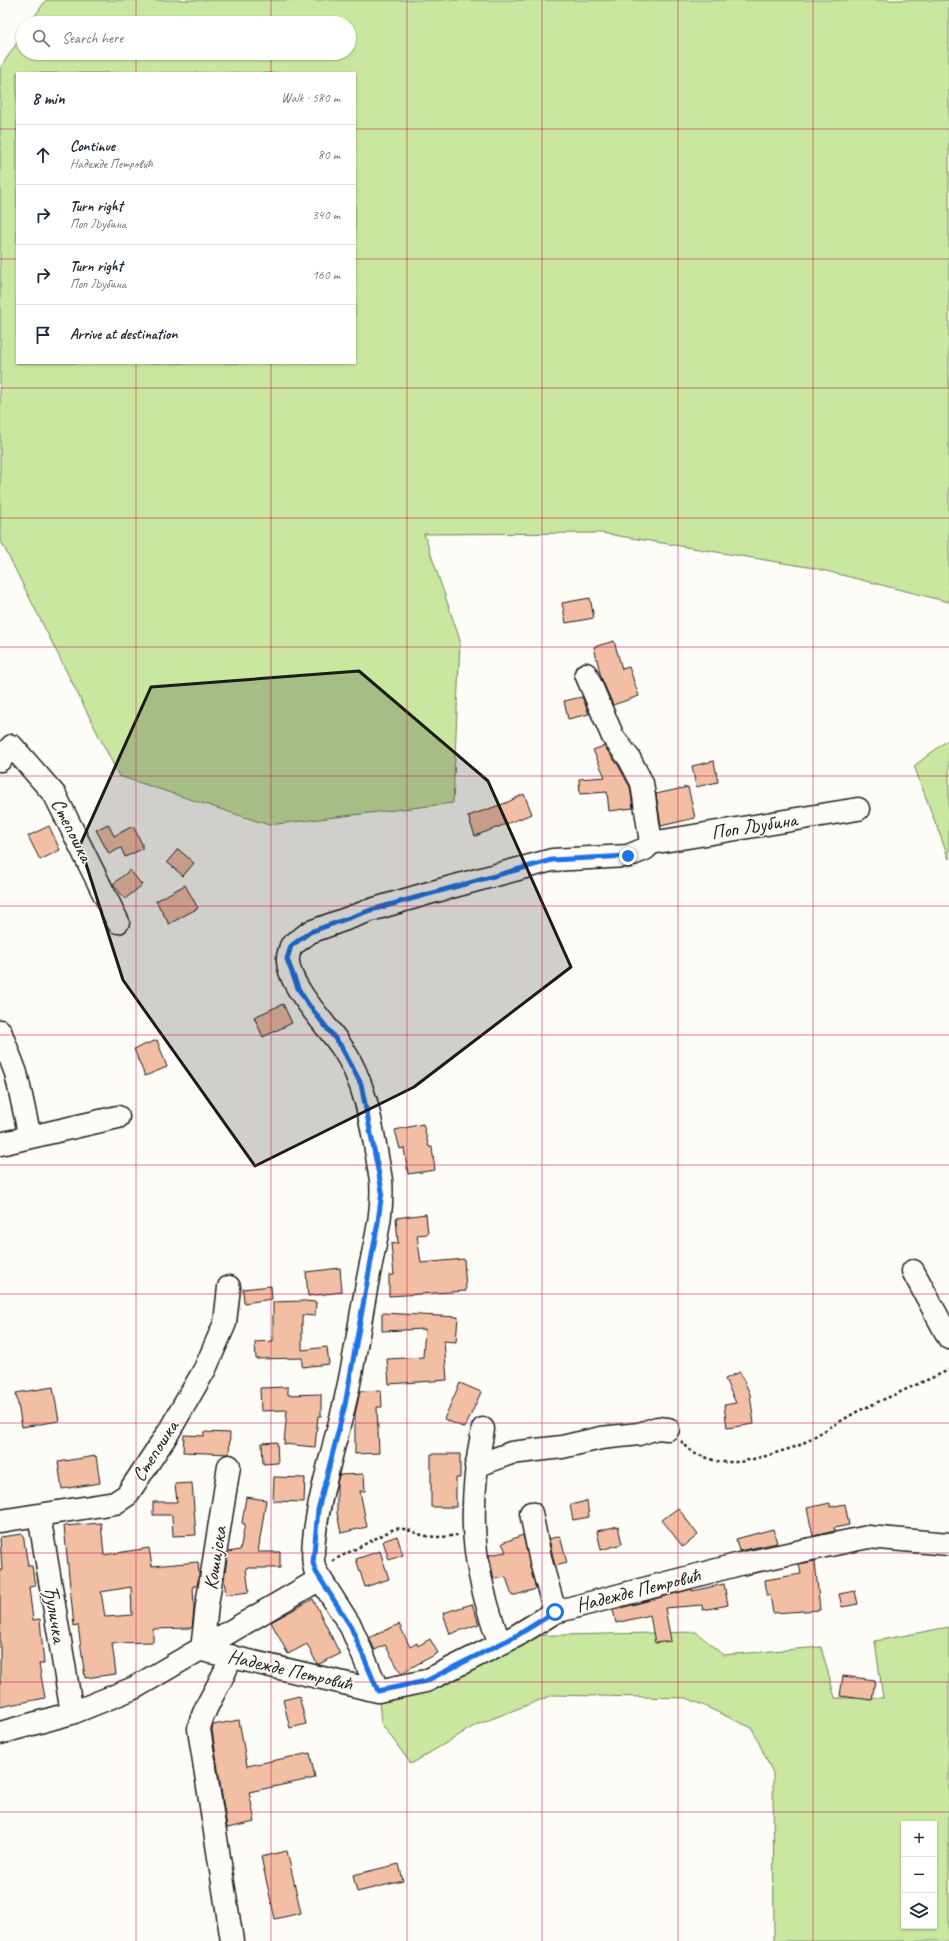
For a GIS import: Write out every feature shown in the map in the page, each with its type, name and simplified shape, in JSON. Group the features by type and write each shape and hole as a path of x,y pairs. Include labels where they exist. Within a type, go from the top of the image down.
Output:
{"street":[{"path":"586,674 613,737 629,758 642,782 650,843"},
{"name":"Степошка","path":"6,753 55,795 118,922"},
{"name":"Поп Љубина","path":"378,1691 351,1627 318,1576 313,1563 318,1510 345,1405 378,1222 382,1191 375,1146 361,1084 341,1046 308,1004 298,988 287,959 291,946 310,932 371,910 552,860 628,856 645,849 650,843 858,809"},
{"path":"0,1031 16,1073 30,1137"},
{"path":"0,1144 118,1117"},
{"path":"913,1271 949,1338"},
{"name":"Степошка","path":"1,1516 39,1515 115,1503 127,1495 168,1433 206,1368 225,1323 229,1287"},
{"path":"476,1466 511,1453 562,1447 594,1440 639,1434 657,1428 668,1429"},
{"path":"483,1429 476,1466 473,1531 479,1578 492,1623 500,1644"},
{"name":"Кошијска","path":"202,1650 207,1605 229,1466"},
{"path":"530,1513 541,1562 555,1612"},
{"name":"Ђуличка","path":"39,1515 72,1713"},
{"name":"Надежде Петровић","path":"202,1650 378,1691 426,1681 516,1636 555,1612 740,1564 868,1536 949,1544"},
{"name":"Надежде Петровић","path":"0,1733 72,1713 134,1688 202,1650 318,1576"},
{"path":"231,1656 228,1669 202,1718 199,1729 232,1941"}],"path":[{"path":"668,1429 673,1432 689,1450 698,1456 719,1462 740,1462 782,1452 798,1446 858,1411 949,1370"},
{"path":"318,1576 332,1561 394,1529 403,1528 422,1535 436,1537 450,1537 473,1531"}],"highlighted area":[{"path":"359,671 488,781 571,967 414,1087 255,1166 123,980 80,845 151,687"}],"green space":[{"path":"46,0 949,0 949,602 814,568 601,533 424,534 460,640 453,803 269,825 119,776 0,539 0,68 16,44 16,60 356,60 356,16 35,16"},
{"path":"949,739 949,859 914,766"},
{"path":"949,1627 949,1941 774,1941 773,1773 752,1728 687,1698 553,1695 476,1725 411,1764 381,1723 378,1691 516,1636 696,1632 723,1655 821,1647 835,1698 883,1698 875,1641"}],"building":[{"path":"590,598 594,618 566,623 562,603"},
{"path":"614,641 622,669 629,667 639,696 613,705 601,677 594,647"},
{"path":"582,697 589,714 568,719 564,701"},
{"path":"604,746 618,765 630,787 633,808 609,811 607,792 580,794 579,779 605,777 593,750"},
{"path":"714,761 718,782 696,787 692,766"},
{"path":"688,787 695,818 661,826 656,794"},
{"path":"524,794 532,814 475,836 468,816 506,803"},
{"path":"108,824 114,836 133,826 142,844 142,849 125,857 121,848 109,854 96,830"},
{"path":"49,826 60,850 40,860 28,836"},
{"path":"178,849 194,863 183,876 167,862"},
{"path":"130,870 142,885 125,899 113,884"},
{"path":"185,885 198,908 169,924 156,901"},
{"path":"283,1004 292,1023 263,1037 254,1017"},
{"path":"157,1040 167,1067 145,1076 134,1049"},
{"path":"423,1124 429,1147 432,1147 435,1170 408,1174 404,1148 400,1149 395,1130"},
{"path":"426,1214 428,1234 417,1235 421,1263 464,1259 466,1291 389,1296 389,1275 394,1275 391,1244 398,1243 396,1218"},
{"path":"340,1268 342,1292 308,1296 306,1272"},
{"path":"271,1286 272,1299 244,1303 243,1289"},
{"path":"273,1302 316,1302 315,1316 302,1315 302,1350 327,1347 329,1364 302,1367 302,1358 256,1359 255,1342 273,1341"},
{"path":"382,1313 458,1317 456,1342 444,1341 447,1380 389,1384 387,1359 423,1357 425,1329 382,1331"},
{"path":"740,1372 750,1394 754,1424 727,1428 724,1405 736,1403 725,1379"},
{"path":"460,1383 481,1392 465,1428 444,1419"},
{"path":"53,1387 59,1421 22,1427 16,1393"},
{"path":"288,1387 288,1395 321,1394 321,1416 318,1416 315,1447 284,1444 287,1410 261,1411 260,1388"},
{"path":"381,1390 382,1407 377,1407 379,1453 355,1454 355,1414 360,1391"},
{"path":"204,1432 230,1433 229,1454 183,1452 184,1435 204,1436"},
{"path":"277,1442 278,1463 263,1464 262,1443"},
{"path":"431,1454 460,1454 460,1478 456,1478 456,1507 431,1507"},
{"path":"96,1456 100,1483 62,1489 58,1462"},
{"path":"364,1474 365,1491 360,1491 367,1527 341,1533 337,1513 337,1484 339,1475"},
{"path":"274,1477 305,1478 304,1502 273,1501"},
{"path":"192,1483 196,1535 173,1536 172,1515 153,1515 153,1502 177,1502 175,1484"},
{"path":"246,1497 266,1500 258,1552 280,1552 280,1568 246,1568 249,1592 226,1595 224,1580 228,1552 240,1550 245,1524 242,1523"},
{"path":"587,1501 589,1517 573,1520 570,1505"},
{"path":"830,1503 830,1507 845,1504 849,1525 834,1528 835,1531 813,1536 807,1508"},
{"path":"678,1508 698,1535 683,1547 662,1520"},
{"path":"101,1523 104,1555 149,1548 152,1566 198,1562 199,1575 197,1586 193,1586 194,1609 192,1628 153,1629 153,1642 112,1643 116,1674 85,1678 78,1625 74,1626 64,1526","holes":["131,1587 132,1615 105,1617 101,1592"]},
{"path":"618,1526 622,1544 601,1550 597,1531"},
{"path":"773,1529 777,1543 739,1551 736,1539"},
{"path":"23,1534 28,1566 32,1566 35,1586 29,1587 33,1620 40,1619 44,1664 39,1664 45,1698 0,1707 0,1570 2,1570 0,1537"},
{"path":"523,1535 536,1589 512,1596 506,1577 494,1579 489,1555 506,1552 502,1543"},
{"path":"397,1536 403,1555 389,1560 383,1541"},
{"path":"560,1536 567,1563 555,1566 549,1539"},
{"path":"380,1551 389,1579 365,1587 356,1559"},
{"path":"815,1561 820,1610 773,1613 770,1595 767,1595 765,1580 801,1574 799,1564"},
{"path":"724,1584 728,1605 703,1610 702,1605 665,1608 671,1641 655,1643 650,1615 616,1623 613,1610 692,1589 692,1591"},
{"path":"855,1591 858,1604 842,1607 839,1594"},
{"path":"313,1599 340,1654 319,1664 317,1664 307,1644 288,1654 271,1622"},
{"path":"472,1604 479,1624 450,1634 443,1613"},
{"path":"399,1624 410,1647 417,1643 418,1646 430,1639 438,1653 401,1673 385,1645 375,1650 369,1638"},
{"path":"843,1676 875,1680 872,1700 840,1696"},
{"path":"299,1696 306,1724 290,1728 283,1700"},
{"path":"239,1720 247,1766 310,1753 315,1778 249,1792 255,1822 227,1828 212,1730 213,1725"},
{"path":"287,1851 301,1913 275,1919 261,1857"},
{"path":"399,1864 403,1881 357,1892 353,1875"}],"route":[{"path":"555,1612 516,1636 426,1681 378,1691 351,1627 314,1568 313,1555 318,1510 345,1405 381,1205 382,1191 375,1146 361,1084 354,1067 341,1046 308,1004 298,988 287,959 291,946 310,932 371,910 552,860 628,856"}]}
